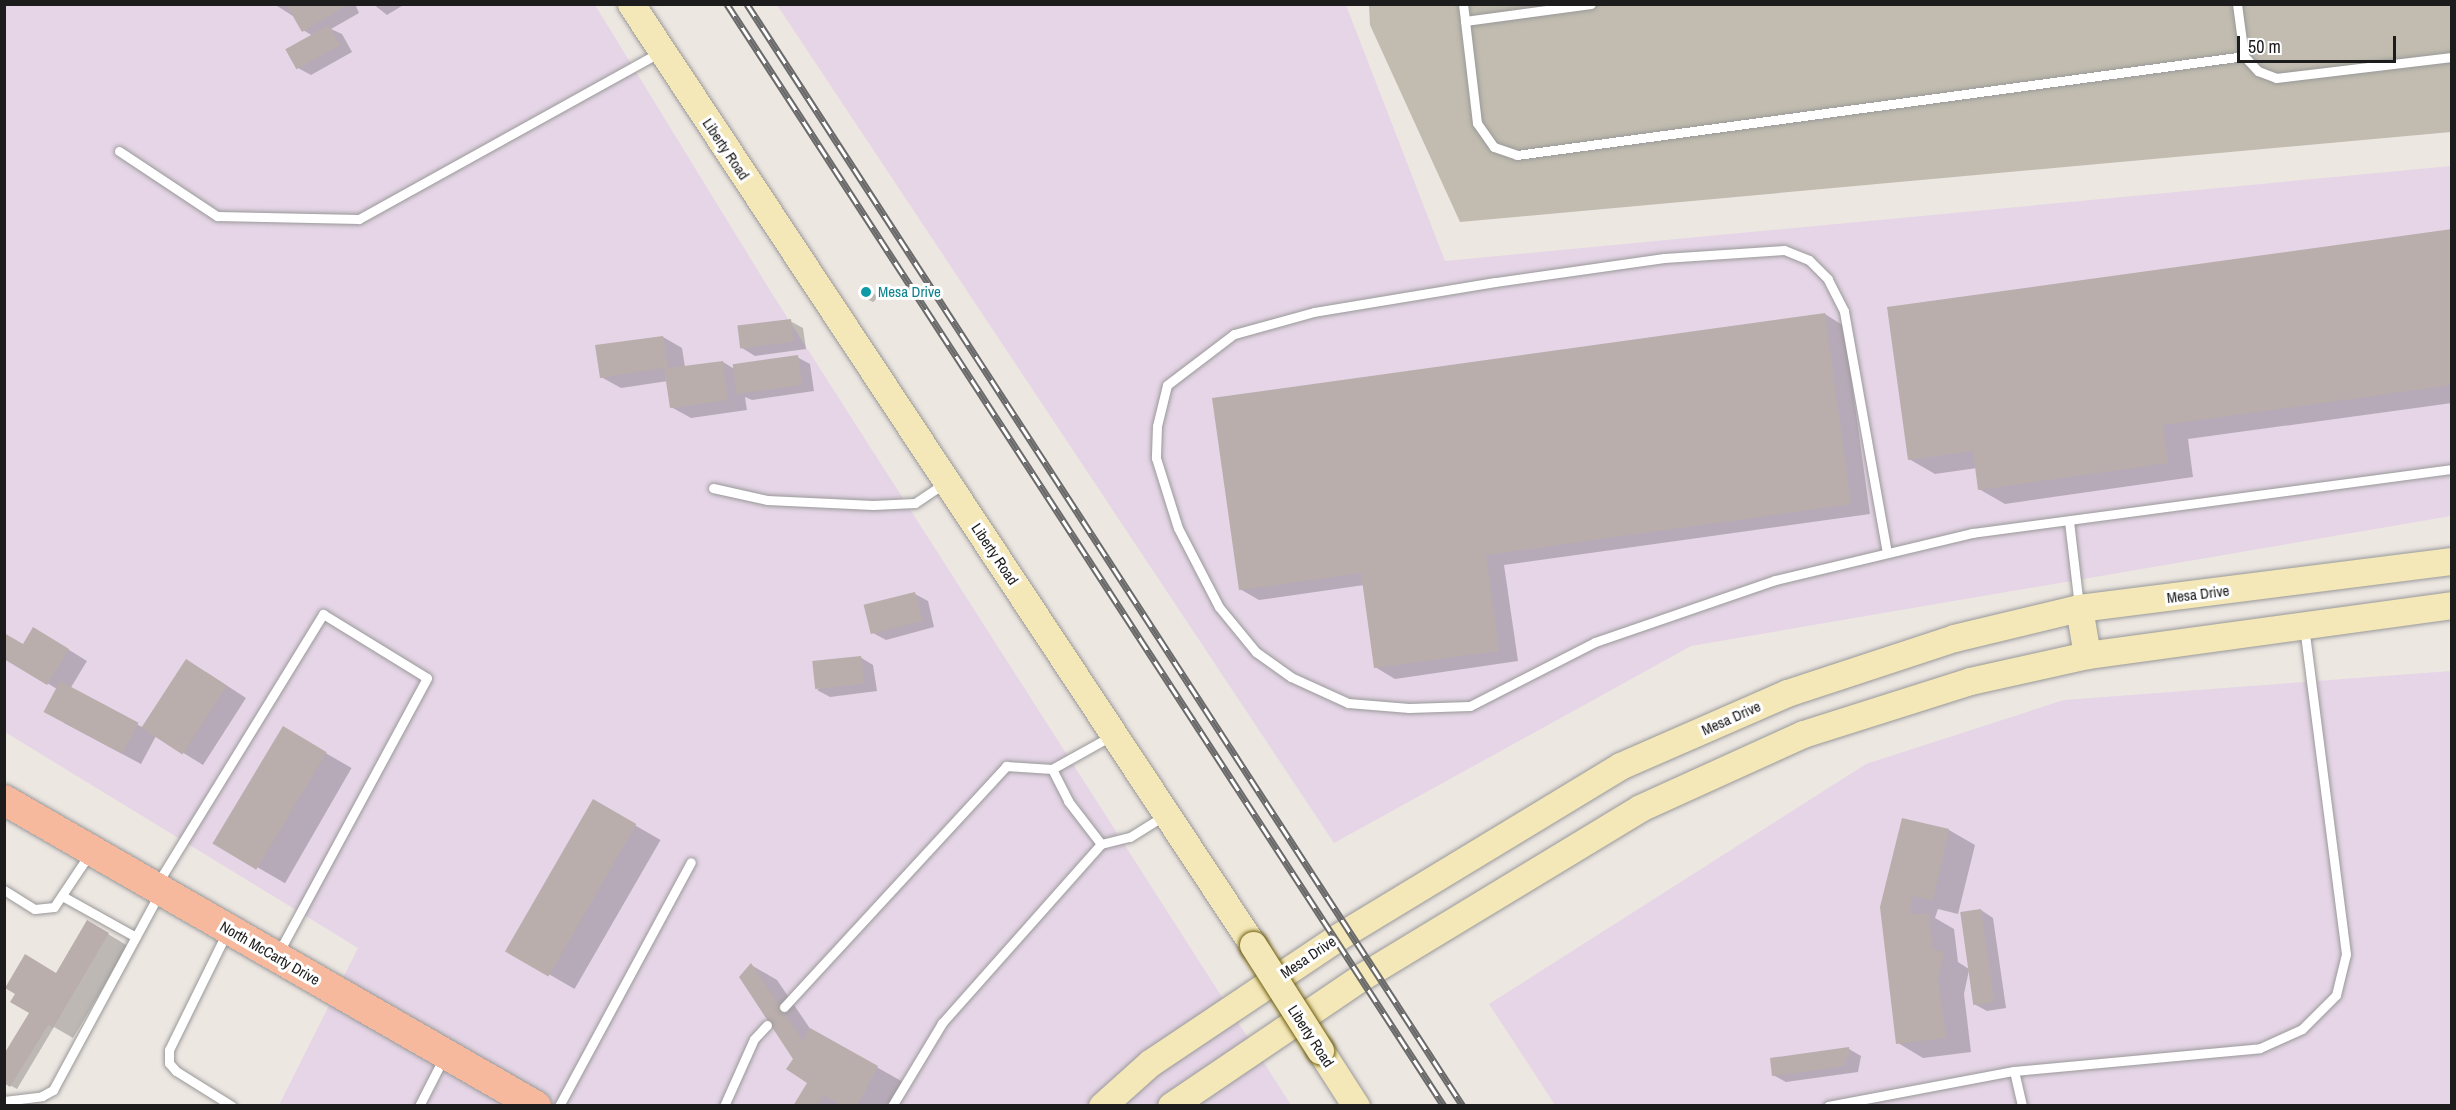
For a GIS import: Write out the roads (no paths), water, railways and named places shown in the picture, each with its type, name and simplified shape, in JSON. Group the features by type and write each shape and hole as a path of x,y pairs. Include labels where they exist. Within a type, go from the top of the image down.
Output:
{"main road":[{"name":"Liberty Road","path":"631,4 1253,945 1356,1106"},
{"name":"Mesa Drive","path":"1102,1106 1149,1063 1341,935 1620,766 1787,693 1954,638 2079,608 2296,583 2451,561"},
{"path":"2296,583 2304,624"},
{"path":"1171,1106 1363,976 1640,808 1803,734 1970,681 2087,655 2451,605"},
{"path":"2079,608 2087,655"},
{"name":"North McCarty Drive","path":"4,800 536,1106"}],"lane":[{"path":"1463,4 1477,123 1494,147 1517,155 2244,56"},
{"path":"1465,21 1591,4"},
{"path":"2237,4 2244,56 2258,71 2276,78 2451,57"},
{"path":"119,151 217,216 359,219 661,52"},
{"path":"1887,553 1844,311 1822,273 1809,260 1784,249 1664,258 1495,282 1314,312 1234,334 1167,385 1157,426 1156,458 1178,528 1219,607 1256,652 1291,677 1348,703 1409,708 1470,706 1595,642 1775,580 1972,533 2451,469"},
{"path":"713,488 767,500 873,506 915,503 947,482"},
{"path":"2069,521 2079,608"},
{"path":"4,1101 42,1096 53,1090 136,937 158,888 323,614 427,678 277,957"},
{"path":"1828,1106 2014,1071 2260,1048 2302,1029 2336,995 2346,954 2304,624"},
{"path":"784,1007 1006,766 1052,769 1114,734"},
{"path":"1052,769 1068,801 1101,844"},
{"path":"892,1106 942,1023 1101,844 1130,837 1166,814"},
{"path":"4,890 35,909 54,907 64,897 92,850"},
{"path":"559,1106 692,862"},
{"path":"64,897 136,937"},
{"path":"229,929 169,1050 170,1063 176,1071 232,1106"},
{"path":"724,1106 754,1039 767,1025"},
{"path":"419,1106 446,1054"},
{"path":"2014,1071 2022,1106"}],"railway":[{"path":"727,4 1444,1106"},
{"path":"747,4 1463,1106"}],"place":[{"name":"Mesa Drive","path":"866,292"}]}
